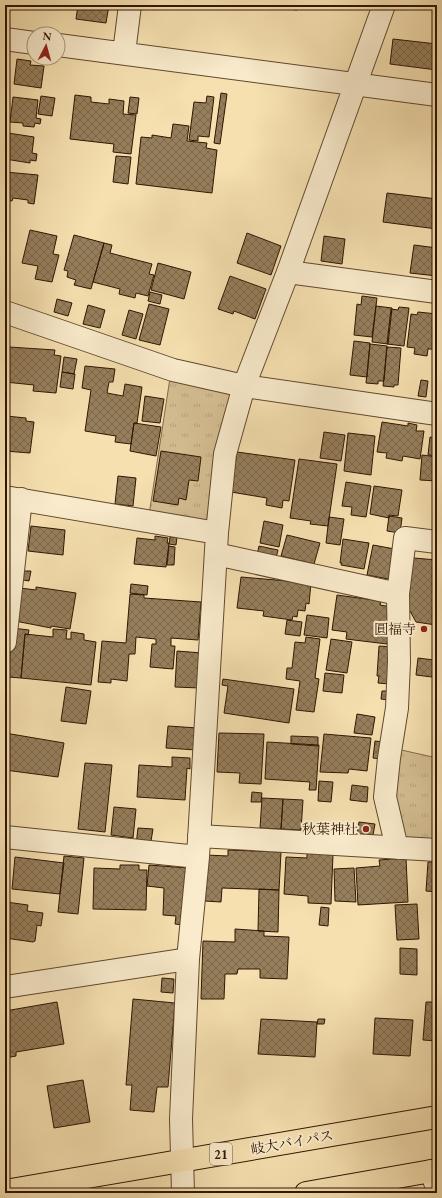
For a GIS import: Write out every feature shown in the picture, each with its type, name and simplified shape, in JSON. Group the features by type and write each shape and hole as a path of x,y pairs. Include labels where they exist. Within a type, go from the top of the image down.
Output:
{"highway":[{"name":"岐大バイパス","path":"5,1191 437,1117"},
{"path":"306,1193 435,1176"}],"street":[{"path":"124,54 130,5"},
{"path":"183,1193 181,1119 188,959 198,846 217,543 225,454 244,386 288,272 384,5"},
{"path":"5,39 26,41"},
{"path":"66,47 437,95"},
{"path":"288,272 437,292"},
{"path":"5,312 174,370 244,386 437,414"},
{"path":"5,642 13,498 217,543 398,594"},
{"path":"398,848 385,797 389,758 397,708 399,662 398,594 405,538 437,542"},
{"path":"5,837 198,846 398,848 437,850"},
{"path":"5,987 188,959"}],"green space":[{"path":"170,378 236,392 214,460 207,523 149,515"},
{"path":"397,749 437,758 437,845 402,843 392,797"}],"building":[{"path":"78,5 109,5 106,23 76,19"},
{"path":"272,5 297,5 297,10 272,7"},
{"path":"393,39 437,44 437,70 390,64"},
{"path":"17,59 26,60 26,66 44,66 41,88 14,84"},
{"path":"5,70 9,70 5,103"},
{"path":"221,93 227,94 220,144 214,143"},
{"path":"75,95 91,97 91,102 109,104 109,99 124,101 123,114 136,115 131,154 113,152 114,144 70,139"},
{"path":"41,96 55,98 52,116 38,114"},
{"path":"207,96 214,97 209,137 198,136 198,141 189,140 194,102 206,103"},
{"path":"13,97 38,100 36,118 41,119 40,124 35,123 34,127 23,126 23,123 10,122"},
{"path":"130,97 139,98 137,114 128,113"},
{"path":"173,124 189,126 187,141 207,143 206,148 217,150 212,193 136,184 141,137 152,138 152,135 171,138"},
{"path":"8,133 34,137 32,153 37,154 36,161 30,160 30,163 5,159"},
{"path":"116,156 131,157 128,184 113,182"},
{"path":"5,172 38,175 34,204 28,203 28,200 13,198 12,201 5,200"},
{"path":"387,193 437,199 437,229 383,222"},
{"path":"30,230 57,236 53,254 59,255 52,282 35,279 38,266 22,263"},
{"path":"247,233 281,246 271,275 237,263"},
{"path":"74,235 104,243 91,289 74,285 76,280 67,277 68,271 64,270"},
{"path":"324,236 345,239 342,264 321,261"},
{"path":"104,243 112,245 110,253 152,264 149,274 154,275 148,296 136,293 135,298 119,294 120,289 93,282"},
{"path":"414,245 437,248 437,276 410,273"},
{"path":"158,263 191,272 184,299 151,290"},
{"path":"230,276 266,289 255,319 234,311 233,314 218,309"},
{"path":"150,292 162,295 160,304 148,301"},
{"path":"362,296 377,298 372,337 354,335 357,304 361,305"},
{"path":"57,299 72,303 68,316 54,312"},
{"path":"149,304 169,309 160,345 139,340"},
{"path":"88,305 105,310 100,328 83,324"},
{"path":"376,306 392,308 388,344 372,342"},
{"path":"399,307 409,308 404,346 387,344 391,309 398,310"},
{"path":"129,310 143,314 136,339 122,335"},
{"path":"418,312 437,314 433,349 428,349 427,356 414,354 415,348 407,347 411,314 417,315"},
{"path":"354,341 370,343 367,377 350,375"},
{"path":"370,344 387,346 384,381 378,381 378,384 366,383"},
{"path":"9,347 55,350 54,355 61,356 56,393 33,391 34,385 5,382"},
{"path":"387,347 401,348 398,385 394,385 394,387 383,386"},
{"path":"64,357 77,359 74,374 62,372"},
{"path":"85,366 115,369 113,382 109,382 107,393 123,396 125,384 142,387 137,423 134,423 131,444 115,442 116,436 85,431 91,390 82,388"},
{"path":"62,372 75,374 73,389 60,387"},
{"path":"421,380 428,381 426,397 418,396"},
{"path":"145,396 164,399 160,423 142,421"},
{"path":"6,416 26,418 26,421 34,422 30,453 5,451"},
{"path":"382,422 408,426 408,423 417,425 416,431 424,431 420,459 403,456 402,461 386,458 387,453 377,452"},
{"path":"134,423 161,427 156,456 130,451"},
{"path":"324,432 345,435 341,461 320,458"},
{"path":"348,433 375,436 371,475 344,471"},
{"path":"430,437 437,438 437,456 428,455"},
{"path":"161,451 201,457 198,481 189,480 186,500 179,498 178,505 153,501"},
{"path":"237,452 295,460 289,501 283,500 282,508 266,505 267,498 231,492"},
{"path":"422,455 437,457 437,481 420,480"},
{"path":"299,459 337,464 328,526 310,524 311,521 290,518"},
{"path":"118,476 136,478 133,506 115,504"},
{"path":"346,482 371,486 366,517 351,515 352,507 342,506"},
{"path":"374,486 402,490 398,516 389,515 389,518 370,514"},
{"path":"389,516 402,518 400,533 387,531"},
{"path":"329,517 344,519 340,545 326,543"},
{"path":"264,521 283,525 279,547 260,543"},
{"path":"31,526 65,530 63,555 28,551"},
{"path":"287,535 320,543 314,564 281,556"},
{"path":"155,536 168,538 167,543 169,543 166,567 134,564 137,538 155,540"},
{"path":"170,537 177,537 176,545 169,544"},
{"path":"343,539 369,543 364,569 341,565"},
{"path":"373,545 400,550 394,580 367,575"},
{"path":"169,546 175,547 174,565 167,565"},
{"path":"259,546 278,550 276,558 257,555"},
{"path":"414,558 437,560 436,625 416,622 410,611 402,611 405,561"},
{"path":"24,571 31,571 29,581 23,580"},
{"path":"241,577 311,583 309,604 306,603 305,611 298,610 297,617 293,616 292,620 263,616 264,611 237,608"},
{"path":"131,584 148,586 147,595 130,593"},
{"path":"36,587 76,593 70,629 51,626 51,628 15,621 20,588 36,590"},
{"path":"130,594 144,595 144,598 201,602 198,640 171,638 171,646 175,646 173,669 150,667 152,644 156,644 156,639 136,637 135,654 129,654 127,681 111,679 111,683 98,682 102,641 126,643"},
{"path":"337,595 381,601 380,605 392,607 387,644 346,639 347,632 332,630"},
{"path":"307,615 329,618 327,638 304,635"},
{"path":"287,620 302,622 300,636 285,634"},
{"path":"12,628 29,630 28,635 25,634 21,678 8,677"},
{"path":"53,629 67,630 66,639 71,639 71,632 84,634 84,640 96,642 91,685 21,678 25,634 53,637"},
{"path":"306,637 320,639 315,678 319,679 314,712 296,710 300,681 286,679 287,668 292,668 295,642 305,643"},
{"path":"331,639 352,642 347,673 326,670"},
{"path":"379,646 394,647 390,684 378,683"},
{"path":"177,651 202,653 200,688 175,687"},
{"path":"418,658 434,660 432,677 416,675"},
{"path":"325,673 344,675 342,693 323,691"},
{"path":"223,679 294,689 289,723 224,713 228,686 222,685"},
{"path":"66,687 91,691 86,724 61,721"},
{"path":"382,691 389,691 389,700 381,699"},
{"path":"357,714 375,717 372,735 354,733"},
{"path":"168,726 198,728 197,750 166,748"},
{"path":"5,733 64,743 58,777 5,770"},
{"path":"219,733 264,734 261,784 239,783 240,773 217,772"},
{"path":"324,734 371,738 367,771 349,769 348,773 320,772"},
{"path":"291,736 318,737 318,746 291,744"},
{"path":"375,741 383,742 381,759 373,758"},
{"path":"267,742 319,745 316,790 309,790 310,782 265,779"},
{"path":"172,757 190,758 190,769 187,768 185,800 137,797 139,765 172,767"},
{"path":"85,763 112,765 105,832 78,829"},
{"path":"319,781 333,782 331,802 318,801"},
{"path":"352,785 368,787 367,802 350,800"},
{"path":"252,792 262,793 261,802 251,802"},
{"path":"262,798 283,799 281,829 260,828"},
{"path":"283,799 303,800 301,830 281,829"},
{"path":"114,807 136,809 133,838 111,835"},
{"name":"秋葉神社","path":"359,822 375,824 373,835 357,834"},
{"path":"138,828 153,829 150,847 136,845"},
{"path":"228,850 281,852 279,890 222,888 221,902 205,901 206,855 228,856"},
{"path":"307,853 333,854 331,904 308,903 308,896 284,894 286,857 307,858"},
{"path":"64,856 84,858 78,914 58,912"},
{"path":"15,857 64,863 60,894 12,889"},
{"path":"406,858 408,902 358,905 356,868 380,866 379,860"},
{"path":"428,862 437,862 437,892 426,891"},
{"path":"120,865 139,865 139,870 147,870 146,910 93,909 94,868 120,869"},
{"path":"149,865 188,868 184,925 175,924 176,916 163,915 164,888 147,886"},
{"path":"354,868 356,902 335,901 334,869"},
{"path":"259,889 279,890 278,932 258,931"},
{"path":"6,902 28,905 27,911 43,913 41,926 37,925 35,941 5,938"},
{"path":"417,904 419,939 397,940 395,905"},
{"path":"321,907 329,908 328,926 319,925"},
{"path":"235,929 264,931 264,936 289,937 287,979 260,978 260,969 238,969 237,974 225,974 224,999 201,999 203,941 235,942"},
{"path":"400,948 417,949 417,975 400,974"},
{"path":"436,951 437,979 433,979"},
{"path":"162,978 174,979 173,993 161,992"},
{"path":"133,999 175,1003 168,1087 157,1087 154,1112 130,1110 132,1085 126,1085"},
{"path":"57,1002 64,1044 16,1052 16,1056 5,1058 5,1011"},
{"path":"426,1002 437,1002 437,1041 423,1040"},
{"path":"375,1018 413,1020 410,1056 373,1054"},
{"path":"261,1019 317,1022 315,1057 258,1054"},
{"path":"318,1019 325,1019 324,1024 317,1024"},
{"path":"83,1080 90,1122 54,1128 47,1086"}],"place":[{"name":"圓福寺","path":"424,629"},
{"name":"秋葉神社","path":"366,829"}]}
